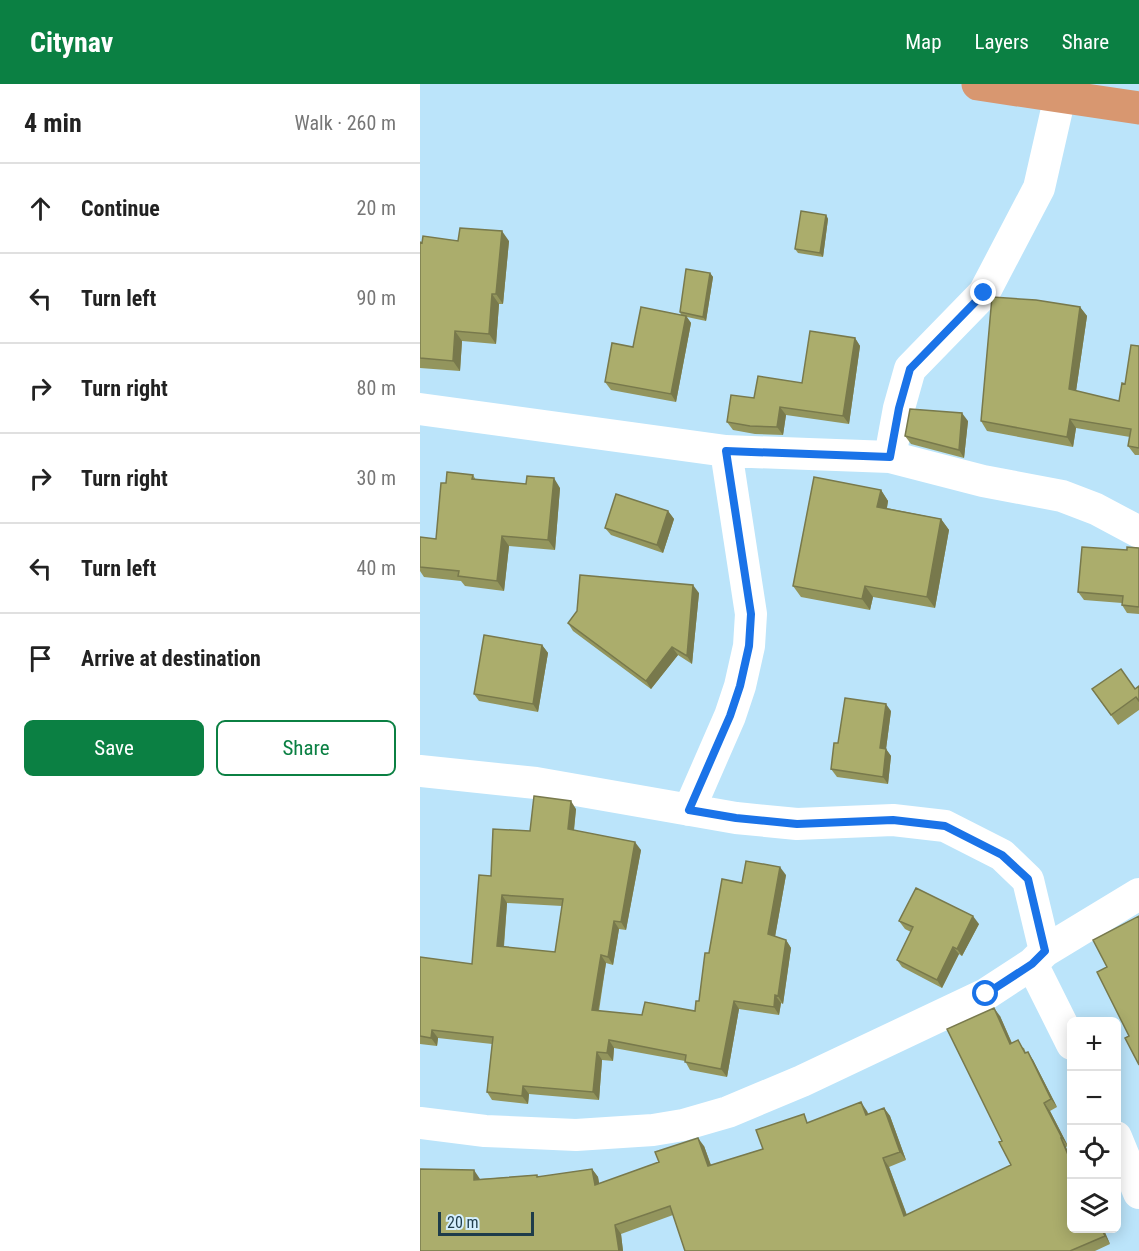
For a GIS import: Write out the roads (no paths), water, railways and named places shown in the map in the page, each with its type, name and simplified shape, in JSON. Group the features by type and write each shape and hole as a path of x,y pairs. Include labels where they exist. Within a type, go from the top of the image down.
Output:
{"highway":[{"path":"978,84 1139,108"}],"street":[{"path":"890,457 899,408 910,369 984,293 1039,188 1060,96"},
{"path":"420,409 726,451 890,457 982,481 1062,496 1139,532"},
{"path":"689,810 730,716 749,646 751,614 726,451"},
{"path":"420,771 536,783 736,818 797,824 893,820 945,826 1002,855 1028,879 1038,957 1067,1033"},
{"path":"420,1123 485,1131 576,1134 652,1130 683,1125 728,1112 802,1081 986,994 1038,957 1139,894"},
{"path":"1121,1149 1139,1193"}]}
